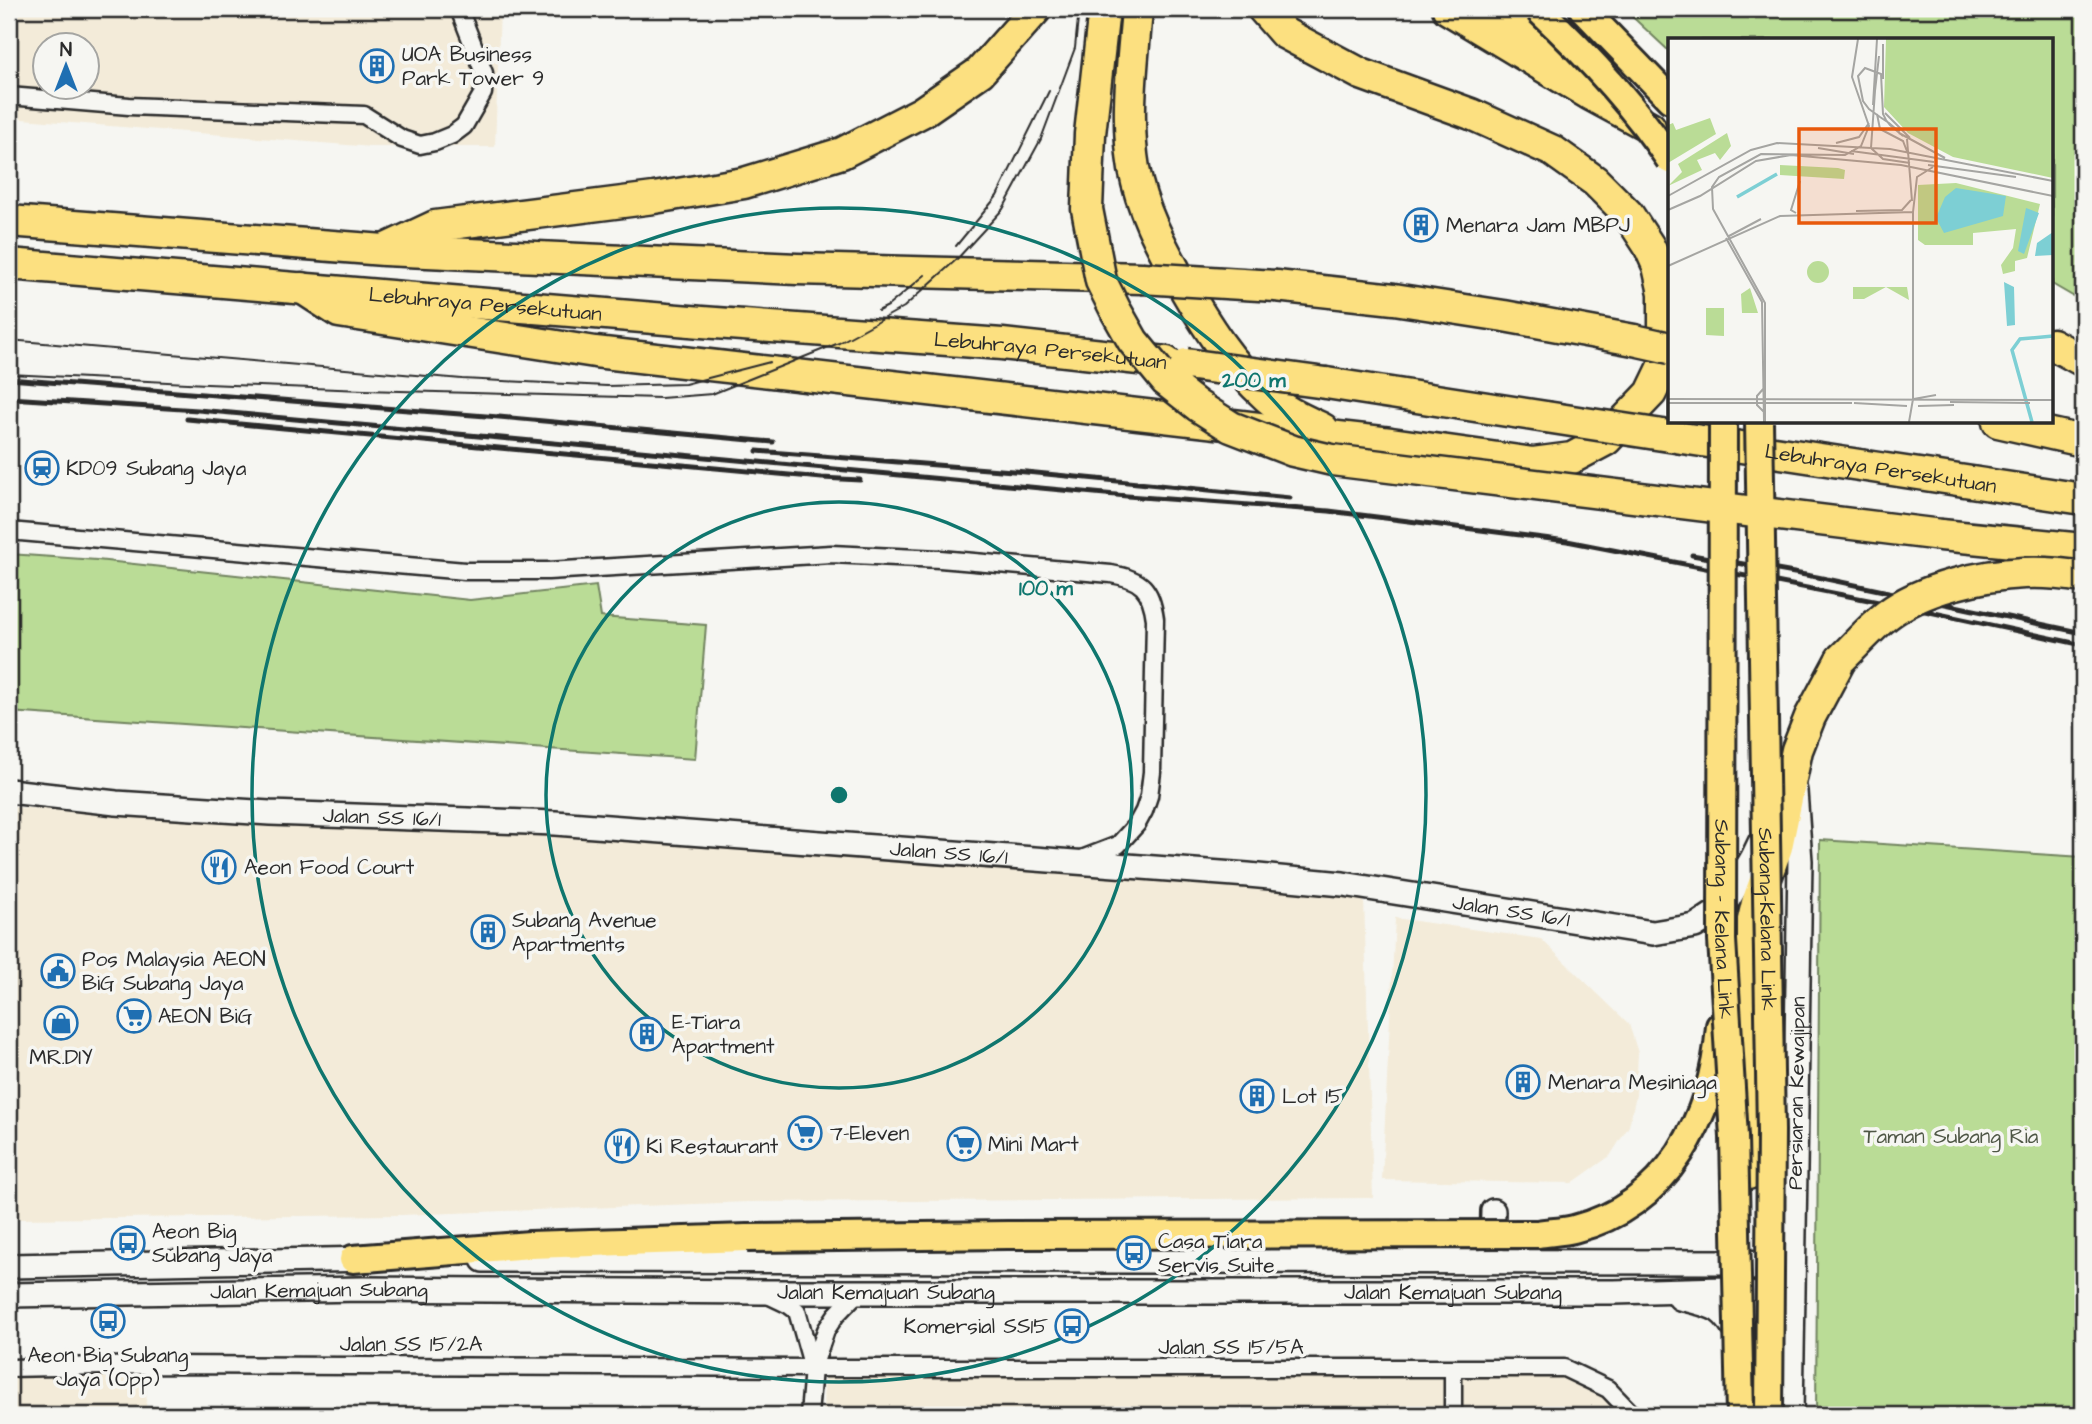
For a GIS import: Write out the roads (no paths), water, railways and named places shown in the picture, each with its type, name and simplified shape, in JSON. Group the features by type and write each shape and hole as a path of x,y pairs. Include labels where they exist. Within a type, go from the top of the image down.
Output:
{"highway":[{"path":"384,250 435,226 654,198 744,183 842,153 922,112 980,72 1036,9"},
{"path":"1104,9 1090,134 1087,209 1101,281 1133,341 1166,382 1231,427 1293,451 1332,460 2083,550"},
{"path":"1137,9 1129,98 1134,166 1142,203 1156,237 1209,330 1242,373 1270,399 1301,419 1332,433 1391,443"},
{"path":"302,288 340,312 595,352 1391,443 1533,463 1572,458 1606,440 1651,393 1664,366 1664,293 1658,266 1649,246 1628,214 1595,181 1553,151 1471,114 1361,74 1284,33 1263,9"},
{"path":"1448,9 1589,94 1668,137"},
{"path":"1495,9 1531,32 1589,94"},
{"path":"9,221 384,250 811,269 1142,278 1276,286 1504,316 1668,348"},
{"name":"Lebuhraya Persekutuan","path":"9,264 702,322 1002,344 1186,364 2083,499"},
{"path":"2054,345 2083,361"},
{"path":"2007,424 2083,441"},
{"path":"1749,1262 1746,950 1757,903 1777,847 1797,750 1810,717 1841,659 1887,615 1916,597 1987,578 2025,573 2083,577"}],"main road":[{"path":"1583,9 1668,97"},
{"path":"1540,13 1634,110 1668,157"},
{"name":"Subang - Kelana Link","path":"1723,424 1723,940 1734,1137 1740,1415"},
{"name":"Subang-Kelana Link","path":"1759,424 1771,1131 1769,1415"},
{"name":"Jalan SS 16/1","path":"13,794 245,811 555,823 1076,861 1343,884 1653,933 1695,926 1724,907 1754,856 1794,770"},
{"name":"Persiaran Kewajipan","path":"1791,1415 1800,861 1794,770"},
{"path":"353,1259 530,1245 747,1238 1537,1234 1573,1230 1601,1220 1631,1204 1653,1187 1690,1137 1708,1095 1716,1065 1723,940"},
{"path":"1492,1262 1493,1211"},
{"name":"Jalan Kemajuan Subang","path":"9,1266 353,1259 1749,1262 1734,1287 1653,1291 364,1290 9,1294"},
{"path":"1749,1262 1764,1273 1773,1286 1792,1329"},
{"path":"1746,1415 1749,1262"},
{"path":"1653,1291 1713,1306 1731,1322 1747,1353"}],"street":[{"path":"9,96 129,106 364,115 402,138 420,145 452,135 464,126 483,93 484,73 459,9"},
{"path":"9,531 465,571 548,572 831,554 940,559 1129,577 1145,589 1152,601 1154,620 1152,772 1149,796 1137,824 1118,845 1076,861"},
{"path":"762,1292 797,1311 813,1368"},
{"path":"809,1415 813,1368 826,1330 836,1315 859,1292"},
{"name":"Jalan SS 15/2A","path":"9,1368 151,1365 813,1368"},
{"name":"Jalan SS 15/5A","path":"813,1368 1564,1368 1608,1389 1633,1415"},
{"path":"1454,1369 1454,1415"}],"tram line":[{"path":"9,374 364,390 661,398 712,394 839,343 904,307 957,259 1003,209 1041,139 1075,48 1079,9"},
{"path":"956,246 997,196 1049,91"},
{"path":"878,311 888,306 925,275"},
{"path":"9,340 462,379 607,386 685,384 770,362"}],"railway":[{"path":"9,379 499,417 773,442"},
{"path":"9,398 198,410 1127,496 1329,511 1567,541 1925,611 2083,645"},
{"path":"187,419 860,480"},
{"path":"757,451 1026,472 1290,498"},
{"path":"1692,555 1817,577 2083,633"}],"place":[{"name":"UOA Business Park Tower 9","path":"377,66"},
{"name":"Menara Jam MBPJ","path":"1421,225"},
{"name":"KD09 Subang Jaya","path":"42,468"},
{"name":"Aeon Food Court","path":"219,867"},
{"name":"Subang Avenue Apartments","path":"488,932"},
{"name":"Pos Malaysia AEON BiG Subang Jaya","path":"58,971"},
{"name":"AEON BiG","path":"134,1016"},
{"name":"MR.DIY","path":"61,1023"},
{"name":"E-Tiara Apartment","path":"647,1034"},
{"name":"Menara Mesiniaga","path":"1523,1082"},
{"name":"Lot 15","path":"1257,1096"},
{"name":"7-Eleven","path":"805,1133"},
{"name":"Mini Mart","path":"964,1144"},
{"name":"Ki Restaurant","path":"622,1146"},
{"name":"Aeon Big Subang Jaya","path":"128,1243"},
{"name":"Casa Tiara Servis Suite","path":"1134,1253"},
{"name":"Aeon Big Subang Jaya (Opp)","path":"108,1321"},
{"name":"Komersial SS15","path":"1072,1326"}],"park label":[{"name":"Taman Subang Ria","path":"1951,1136"}]}
